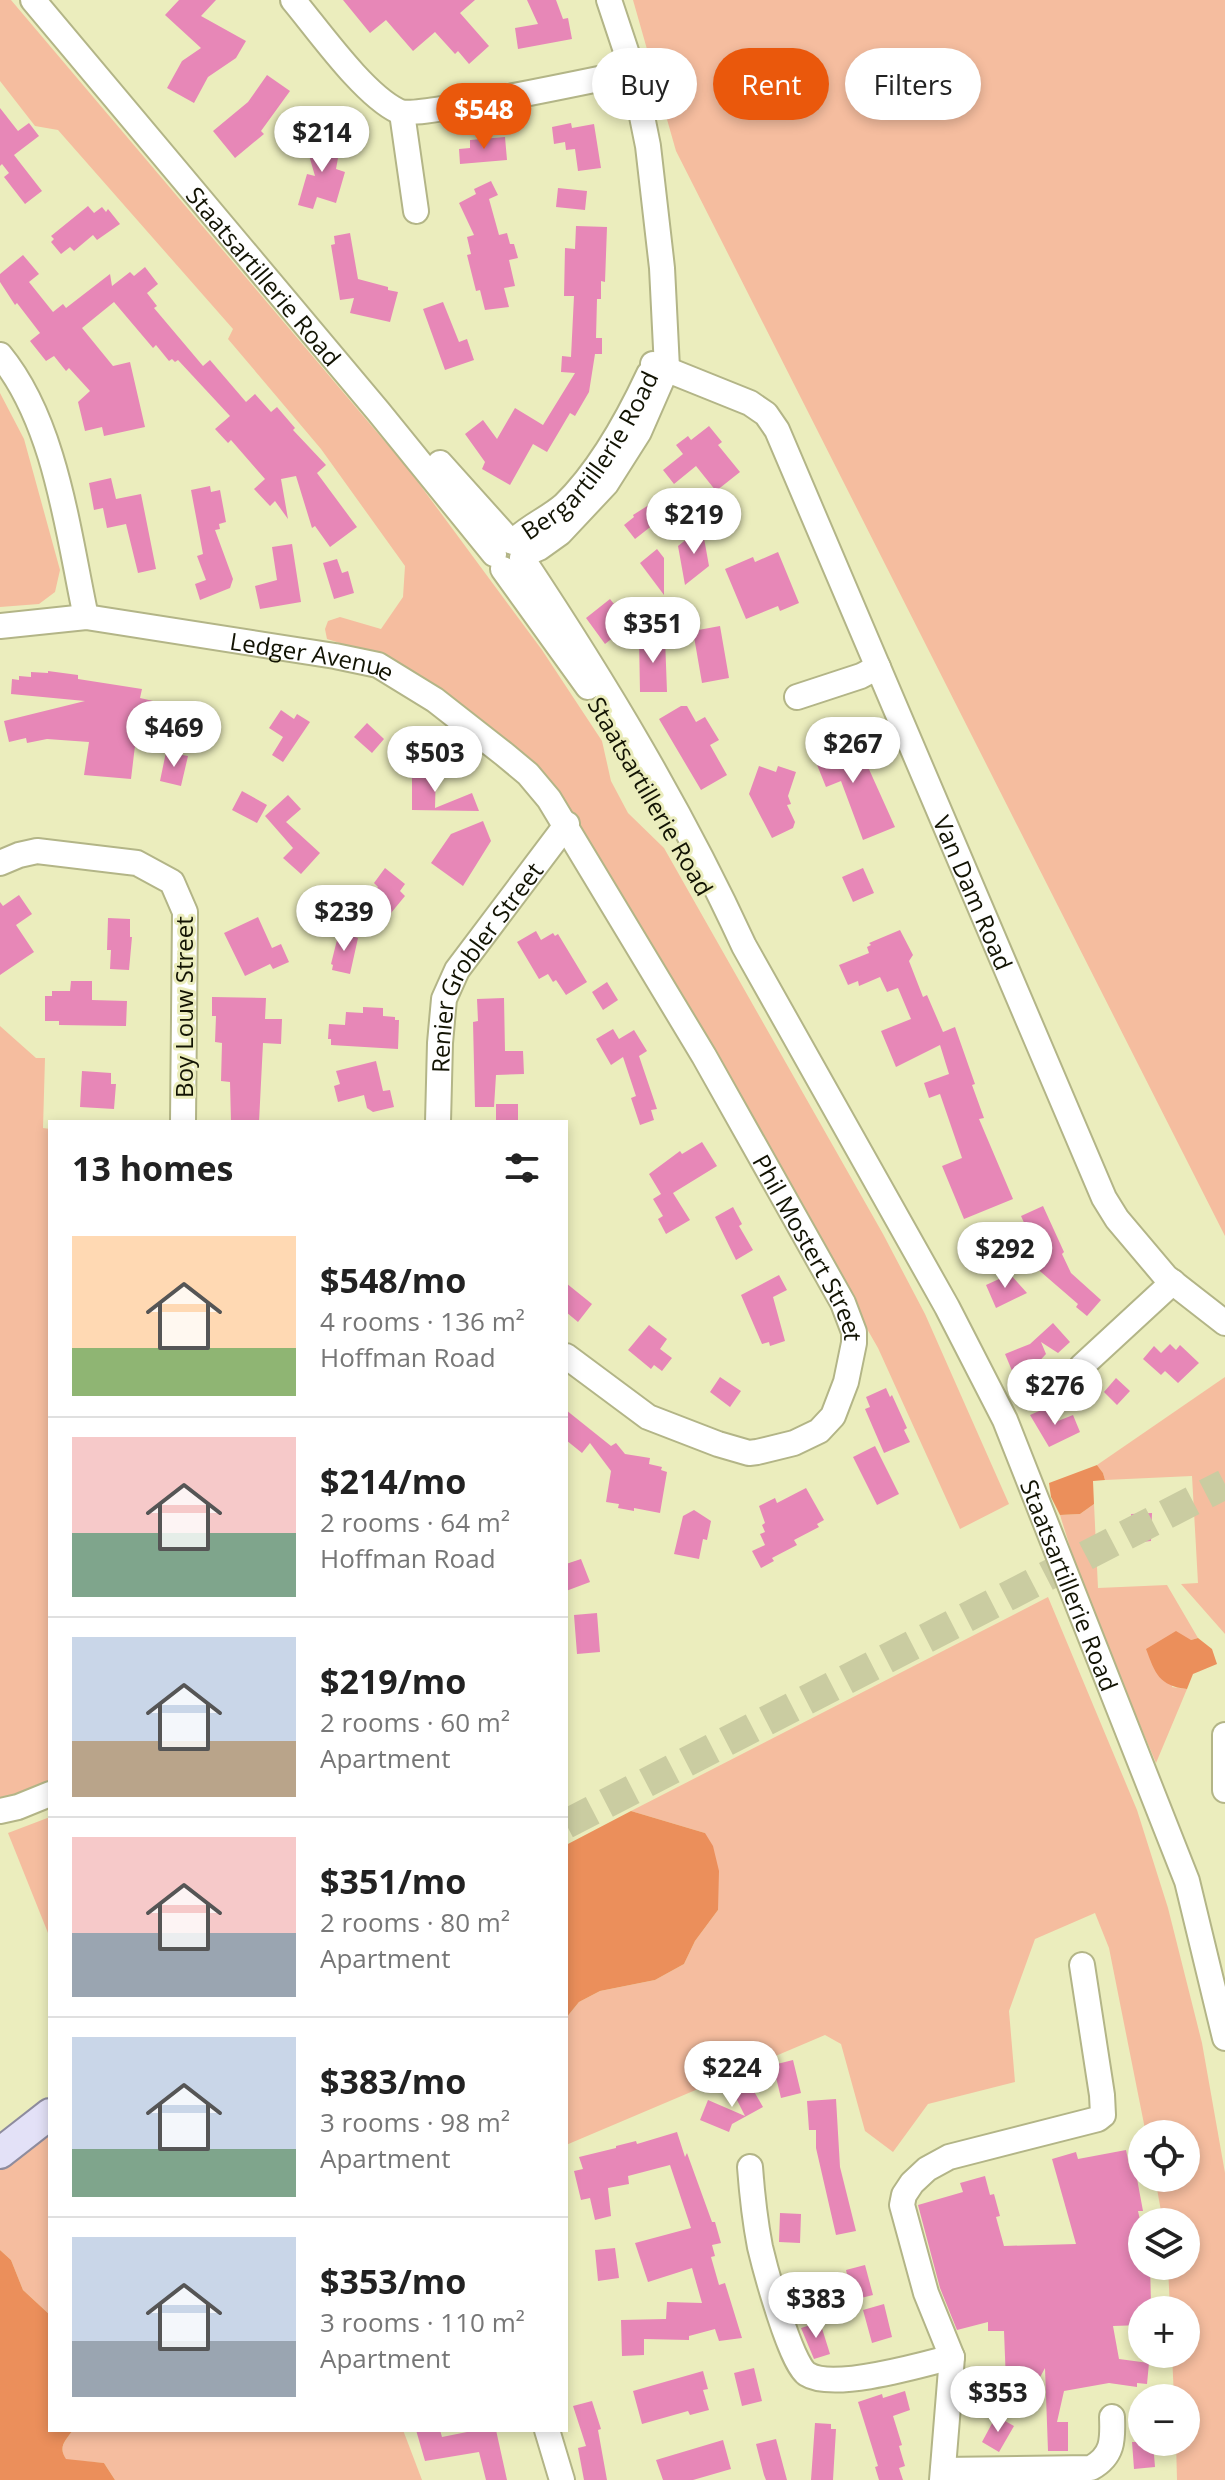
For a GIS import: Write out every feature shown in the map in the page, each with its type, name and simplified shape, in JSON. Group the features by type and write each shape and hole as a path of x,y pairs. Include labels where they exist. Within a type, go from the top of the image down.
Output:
{"main road":[{"path":"0,2153 48,2116"}],"street":[{"name":"Staatsartillerie Road","path":"33,0 378,411 511,553"},
{"name":"Staatsartillerie Road","path":"47,0 511,553 588,657 643,749 744,946 947,1307 1005,1420 1187,1881 1225,2038"},
{"path":"293,0 359,78 390,107 402,113 439,109 592,80"},
{"name":"Bergartillerie Road","path":"609,0 625,48"},
{"path":"402,113 416,211"},
{"name":"Bergartillerie Road","path":"511,553 539,548 560,533 606,484 639,432 660,366 664,313 658,222 643,120"},
{"path":"0,355 25,391 43,433 86,617"},
{"name":"Van Dam Road","path":"660,366 750,403 766,414 777,430 1104,1198 1133,1239 1173,1282 1225,1323"},
{"name":"Ledger Avenue","path":"0,626 86,617 378,665 435,700 528,774 567,824"},
{"path":"797,697 861,676 878,667"},
{"name":"Renier Grobler Street","path":"438,1120 441,1021 457,970 567,824"},
{"name":"Phil Mostert Street","path":"567,824 704,1056 843,1303 854,1332 846,1382 833,1416 819,1431 794,1443 749,1453 648,1417 568,1357"},
{"name":"Boy Louw Street","path":"0,863 37,851 137,863 172,882 185,912 183,1120"},
{"path":"1082,1366 1173,1282"},
{"path":"1225,1735 1225,1790"},
{"path":"0,1811 48,1795"},
{"path":"1082,1965 1103,2115 1098,2119 949,2157 927,2169 904,2195 902,2205 926,2293 952,2357 942,2475 1042,2467 1091,2468 1110,2453 1112,2417"},
{"path":"750,2167 761,2248 790,2346 798,2365 807,2374 819,2378 847,2379 952,2357"},
{"path":"548,2432 562,2480"}],"shaded area":[{"path":"0,0 11,0 409,470 542,650 602,741 611,781 628,813 664,848 883,1234 925,1314 1009,1504 960,1529 878,1348 576,821 382,656 327,639 325,629 328,621 340,617 381,629 403,597 405,566 321,449 228,339 233,329 58,130 35,126 0,81"},
{"path":"633,0 1225,0 1225,1236 676,151 667,120 697,120 697,48 647,48"},
{"path":"0,393 24,439 60,570 55,592 39,604 0,607"},
{"path":"0,1026 36,1058 45,1058 43,1128 48,1129 48,1785 0,1804"},
{"path":"1225,1377 1225,1634 1181,1584 1198,1583 1192,1476 1105,1480 1097,1465"},
{"path":"1097,1465 1105,1480 1093,1481 1094,1504 1080,1514 1060,1515 1051,1497 1049,1483"},
{"path":"1094,1504 1098,1588 1167,1585 1198,1638 1191,1640 1172,1687 1187,1689 1156,1763 1085,1595 1060,1515 1080,1514"},
{"path":"1048,1597 1137,1810 1168,1908 1202,2043 1225,2173 1225,2480 1177,2480 1176,2456 1200,2456 1200,2384 1173,2384 1173,2368 1200,2368 1200,2296 1169,2296 1169,2280 1200,2280 1200,2208 1160,2208 1158,2192 1200,2192 1200,2120 1143,2120 1109,1948 1095,1913 1035,1939 1009,2011 1015,2082 928,2104 893,2152 865,2131 841,2044 825,2035 568,2144 568,2016 579,2002 600,1991 655,1980 684,1964 695,1941 718,1910 705,1833 631,1811"},
{"path":"1176,1631 1191,1640 1198,1638 1212,1649 1217,1664 1193,1674 1187,1689 1170,1685 1159,1677 1146,1649"},
{"path":"631,1811 705,1833 713,1846 719,1871 718,1910 695,1941 684,1964 655,1980 600,1991 579,2002 568,2016 568,1844"},
{"path":"48,1818 48,1933 8,1833"},
{"path":"48,2133 48,2313 23,2290 11,2260 0,2250 0,2169"},
{"path":"0,2250 11,2260 23,2290 48,2313 48,2432 72,2432 63,2447 66,2459 104,2463 115,2480 0,2480"},
{"path":"72,2432 404,2432 422,2480 115,2480 104,2463 66,2460 65,2441"}],"building":[{"path":"179,0 216,0 201,16 246,41 236,58 208,77 194,103 167,88 182,61 201,48 165,15"},
{"path":"343,0 475,0 460,13 489,46 469,64 435,32 413,51 386,20 370,33"},
{"path":"527,0 556,0 563,19 568,18 572,39 518,49 515,28 538,24"},
{"path":"267,75 290,91 261,131 264,134 235,158 213,131 248,102"},
{"path":"0,108 18,131 29,123 39,136 14,155 42,191 25,204 4,177 9,173 2,164 0,166"},
{"path":"571,123 572,128 594,124 601,168 578,171 575,149 566,150 565,142 554,144 552,127"},
{"path":"321,132 327,145 332,143 338,158 336,169 345,172 336,203 317,197 313,209 298,205 307,174 315,176 306,145"},
{"path":"505,137 507,160 460,164 459,149 470,148 470,140"},
{"path":"491,181 498,195 489,199 499,235 507,233 518,258 509,260 515,286 504,288 509,307 485,310 480,290 476,291 467,255 471,254 467,237 474,235 459,203 476,194 474,189"},
{"path":"558,188 587,191 585,210 556,207"},
{"path":"88,206 94,213 102,207 106,212 108,209 120,224 97,240 93,235 74,251 70,247 61,254 51,242 54,239 51,236"},
{"path":"576,226 607,227 605,282 601,281 601,299 597,299 596,338 602,338 602,354 595,354 589,392 575,416 570,413 547,452 533,444 510,485 482,469 485,462 465,434 483,420 497,439 515,408 543,425 575,373 561,372 562,356 571,357 574,296 564,296 565,248 575,249"},
{"path":"350,233 358,279 398,292 390,322 350,313 354,298 340,300 331,245 335,244 334,236"},
{"path":"23,255 39,274 29,282 53,312 63,304 66,308 110,274 112,286 130,272 134,276 145,267 158,284 147,293 157,306 154,308 203,366 210,360 246,402 255,394 271,412 277,407 295,428 293,430 326,465 317,473 357,527 330,547 315,526 312,528 296,476 281,479 288,519 275,501 270,506 254,489 265,479 231,440 228,443 215,429 230,416 178,360 169,361 156,345 153,348 114,302 82,328 113,366 130,362 145,427 104,436 102,427 85,431 78,402 90,391 54,356 46,361 30,341 40,333 0,282 0,274"},
{"path":"443,302 459,342 467,339 474,360 445,370 423,309"},
{"path":"709,426 722,442 718,445 740,472 716,491 696,466 674,484 663,470 683,454 676,445 688,436 691,440"},
{"path":"111,478 116,499 141,494 156,569 138,573 126,524 107,528 103,508 94,510 89,483"},
{"path":"210,486 211,492 220,490 226,522 219,524 220,529 215,530 233,579 230,588 200,600 195,584 206,580 197,556 203,554 191,490"},
{"path":"652,503 663,517 635,539 624,525"},
{"path":"702,527 709,566 685,585 678,546"},
{"path":"292,544 301,602 260,609 255,586 277,580 272,547"},
{"path":"657,549 664,558 664,595 640,563"},
{"path":"778,552 799,603 780,611 778,606 746,619 725,569 753,557 755,562"},
{"path":"337,559 342,573 348,571 354,593 334,599 323,563"},
{"path":"610,599 630,624 605,644 586,618"},
{"path":"720,626 729,678 702,683 693,631"},
{"path":"639,638 665,638 667,692 640,692"},
{"path":"48,671 142,689 140,698 184,708 178,737 137,729 131,779 84,775 89,742 47,739 27,743 26,738 9,742 4,721 85,701 11,694 12,679 31,677 31,672"},
{"path":"681,706 687,706 696,722 705,717 719,740 710,745 727,775 701,790 659,719"},
{"path":"281,710 294,719 297,714 310,722 283,762 272,755 283,737 269,728"},
{"path":"367,723 384,739 372,753 354,737"},
{"path":"838,733 845,752 854,748 863,769 868,767 895,827 863,840 841,781 826,787 809,745"},
{"path":"166,752 188,756 181,786 160,781"},
{"path":"759,766 776,772 778,766 796,772 788,796 791,804 787,805 795,822 793,828 772,838 749,794"},
{"path":"412,767 436,770 435,808 472,793 479,811 412,810"},
{"path":"242,791 267,805 257,823 232,810"},
{"path":"288,795 301,809 286,822 320,853 301,874 283,858 293,848 265,816"},
{"path":"483,821 491,841 463,886 431,863 451,834"},
{"path":"385,868 405,884 400,891 405,896 391,913 371,897 378,887 374,883"},
{"path":"863,868 874,893 853,902 842,877"},
{"path":"19,895 32,914 16,925 34,952 0,975 0,902 3,906"},
{"path":"258,917 272,948 281,944 289,962 273,969 270,964 245,976 224,933"},
{"path":"108,918 130,919 129,970 110,969"},
{"path":"900,930 913,955 909,961 923,997 927,995 943,1032 955,1027 984,1118 979,1119 1013,1199 964,1219 942,1166 962,1158 940,1094 929,1098 924,1083 949,1074 940,1045 896,1067 881,1031 911,1019 898,988 887,992 880,977 859,986 858,981 848,985 839,965 869,953 869,943"},
{"path":"536,931 541,940 553,933 555,936 558,934 587,982 566,995 548,974 539,979 517,942"},
{"path":"339,932 358,938 350,974 332,970"},
{"path":"71,981 92,981 92,1000 127,1001 126,1026 59,1025 59,1021 45,1021 45,996 52,996 52,991 70,991"},
{"path":"607,982 618,1000 603,1010 592,992"},
{"path":"212,997 266,998 265,1019 282,1019 281,1044 263,1043 259,1120 231,1120 230,1082 221,1081 222,1043 215,1042 216,1016 212,1016"},
{"path":"504,998 505,1051 523,1051 524,1074 496,1075 494,1107 475,1107 473,1022 478,1021 477,999"},
{"path":"363,1007 383,1008 383,1016 399,1020 398,1049 331,1045 331,1039 328,1039 329,1024 345,1025 346,1012 363,1013"},
{"path":"613,1029 619,1039 634,1030 647,1051 639,1056 657,1109 651,1110 654,1120 640,1125 631,1098 636,1096 623,1057 611,1065 596,1039"},
{"path":"376,1061 383,1091 390,1090 394,1107 373,1112 367,1108 364,1095 338,1102 334,1086 340,1084 336,1071"},
{"path":"82,1071 111,1073 111,1084 116,1084 114,1109 80,1107"},
{"path":"496,1104 518,1104 518,1120 496,1120"},
{"path":"702,1142 717,1166 673,1193 690,1220 666,1234 658,1219 663,1216 653,1199 661,1194 649,1174 680,1151 682,1154"},
{"path":"1043,1206 1071,1273 1101,1300 1087,1316 1076,1307 1078,1304 1012,1247 1031,1238 1021,1216"},
{"path":"733,1207 742,1224 739,1226 753,1250 736,1260 715,1217"},
{"path":"1010,1274 1027,1293 996,1308 986,1285"},
{"path":"779,1275 787,1290 773,1297 785,1341 770,1346 769,1342 762,1344 741,1295"},
{"path":"568,1285 592,1304 578,1322 568,1314"},
{"path":"1053,1323 1070,1342 1058,1353 1041,1342 1046,1354 1034,1367 1039,1379 1018,1385 1005,1354 1030,1344"},
{"path":"649,1325 667,1339 660,1349 672,1358 662,1371 654,1365 651,1369 628,1350"},
{"path":"1170,1344 1176,1350 1180,1345 1199,1363 1178,1383 1165,1371 1161,1375 1143,1359 1154,1346 1161,1353"},
{"path":"720,1377 741,1391 730,1407 710,1392"},
{"path":"1116,1378 1130,1391 1117,1405 1104,1392"},
{"path":"886,1388 907,1428 904,1430 910,1442 884,1453 865,1409 870,1407 866,1397"},
{"path":"1046,1408 1053,1423 1073,1415 1080,1432 1049,1447 1030,1415"},
{"path":"568,1412 611,1446 616,1443 625,1454 650,1458 649,1464 662,1467 661,1470 667,1472 660,1513 618,1508 619,1504 606,1502 611,1471 590,1443 582,1453 568,1442"},
{"path":"875,1446 899,1494 877,1505 853,1457"},
{"path":"806,1488 824,1520 817,1524 819,1527 794,1540 797,1545 772,1558 774,1561 761,1568 752,1551 765,1545 760,1534 765,1532 762,1525 765,1523 759,1506 775,1498 777,1503"},
{"path":"694,1510 711,1521 699,1559 674,1554 683,1516"},
{"path":"1152,1513 1151,1541 1142,1542 1132,1526 1131,1514"},
{"path":"581,1559 590,1582 568,1590 568,1563"},
{"path":"597,1613 600,1652 577,1654 574,1615"},
{"path":"793,2060 801,2093 781,2098 773,2065"},
{"path":"748,2081 763,2107 732,2124 729,2132 700,2120 708,2100 745,2116 732,2090"},
{"path":"836,2099 840,2167 856,2231 836,2235 816,2148 816,2130 809,2130 807,2101"},
{"path":"677,2132 712,2222 715,2222 721,2243 712,2245 715,2256 711,2257 719,2285 725,2283 742,2338 719,2341 715,2329 689,2336 689,2340 644,2339 644,2355 622,2356 621,2320 666,2319 667,2302 702,2303 692,2268 648,2282 635,2243 691,2228 670,2165 628,2176 629,2184 608,2188 611,2216 595,2220 590,2198 581,2200 574,2171 583,2169 579,2157"},
{"path":"1126,2150 1128,2192 1139,2192 1142,2208 1128,2208 1128,2280 1150,2280 1151,2296 1128,2296 1128,2325 1113,2326 1119,2359 1128,2360 1128,2368 1149,2368 1147,2384 1109,2383 1064,2391 1057,2422 1068,2422 1068,2451 1048,2451 1045,2368 1038,2381 1006,2382 1004,2331 988,2331 988,2322 957,2330 940,2288 918,2205 963,2192 960,2183 985,2176 1000,2216 996,2217 1004,2246 1076,2244 1052,2159 1076,2152 1078,2159"},
{"path":"780,2213 801,2214 800,2243 779,2242"},
{"path":"615,2248 619,2278 598,2281 595,2250"},
{"path":"865,2265 873,2295 853,2300 846,2270"},
{"path":"819,2287 825,2309 804,2314 798,2293"},
{"path":"884,2304 892,2337 872,2343 863,2310"},
{"path":"820,2322 830,2354 814,2359 801,2328"},
{"path":"754,2368 762,2401 742,2406 734,2373"},
{"path":"703,2371 708,2389 703,2390 709,2410 690,2415 688,2411 642,2424 633,2391"},
{"path":"905,2391 910,2410 893,2416 902,2445 899,2446 905,2466 899,2468 903,2480 879,2480 875,2467 878,2466 858,2402"},
{"path":"592,2401 601,2429 598,2430 607,2480 584,2480 578,2448 586,2446 573,2406"},
{"path":"996,2416 1014,2426 999,2452 982,2442"},
{"path":"815,2423 831,2424 831,2429 836,2429 833,2480 811,2480"},
{"path":"417,2432 441,2432 442,2437 467,2432 496,2432 507,2480 486,2480 479,2452 425,2461"},
{"path":"776,2439 787,2480 766,2480 764,2475 756,2444"},
{"path":"723,2440 731,2469 693,2480 663,2480 656,2460"},
{"path":"1133,2456 1154,2456 1155,2467 1134,2469"}],"tunnel":[{"path":"568,1823 1225,1484"}]}
